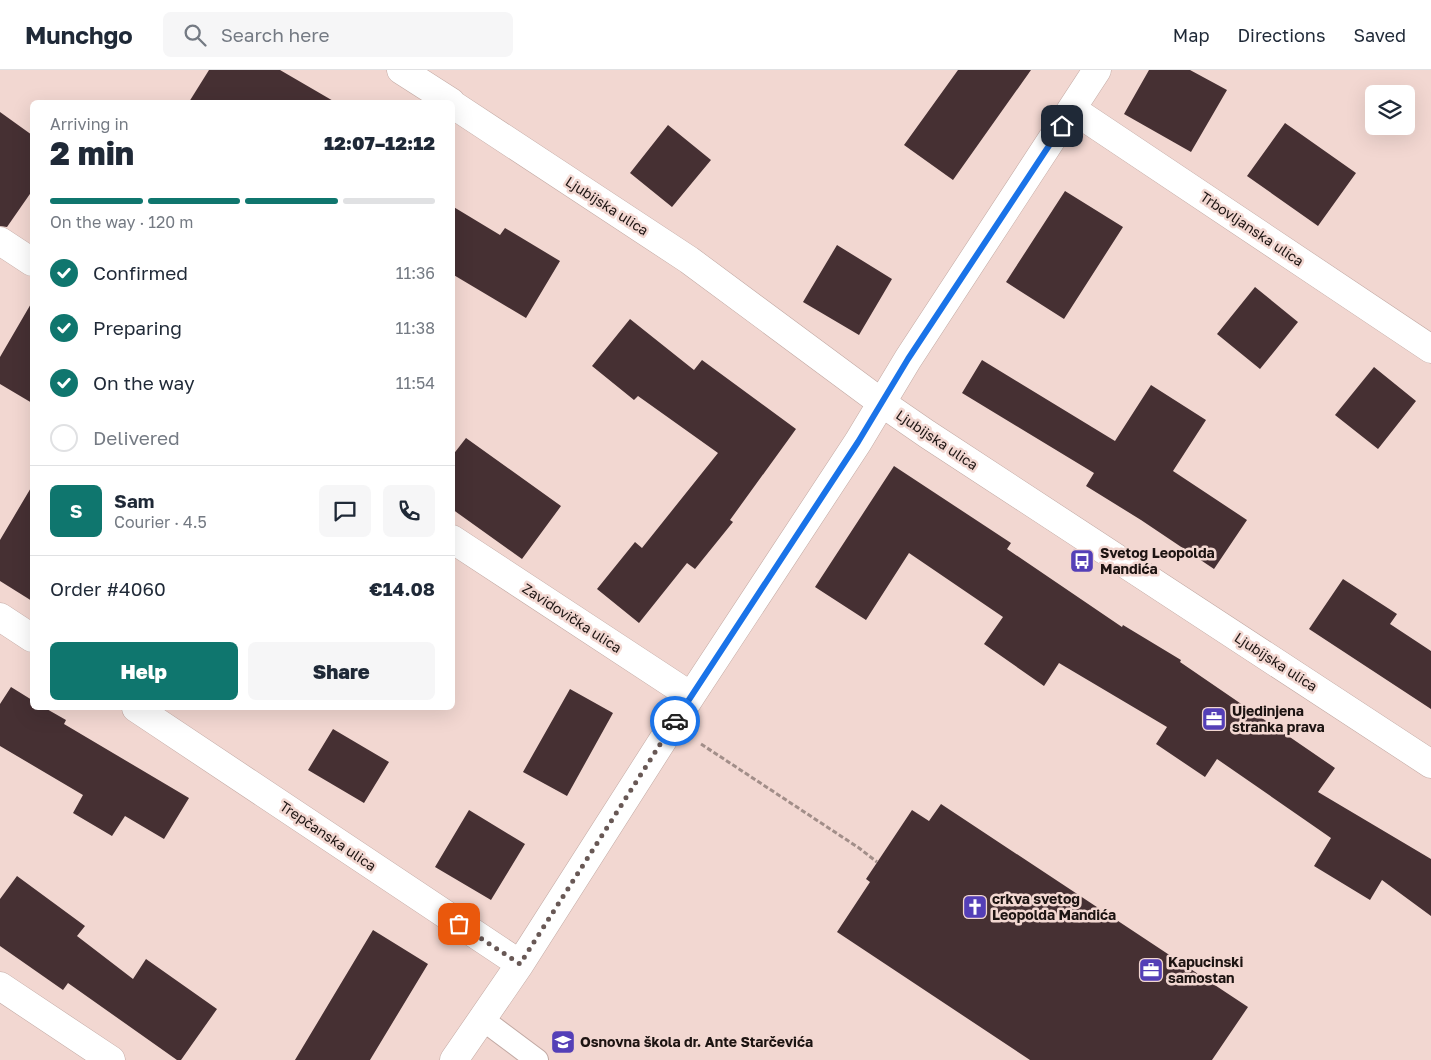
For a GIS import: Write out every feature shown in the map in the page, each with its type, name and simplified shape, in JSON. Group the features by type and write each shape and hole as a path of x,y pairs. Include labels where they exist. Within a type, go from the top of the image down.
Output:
{"street":[{"name":"Ljubijska ulica","path":"401,70 447,100"},
{"path":"454,1060 520,964 691,696 858,442 908,359 1097,70"},
{"name":"Ljubijska ulica","path":"455,105 689,260 882,402 1027,500 1431,764"},
{"name":"Trbovljanska ulica","path":"1072,109 1431,349"},
{"path":"0,241 30,261"},
{"name":"Zavidovička ulica","path":"455,541 691,696"},
{"path":"0,617 30,637"},
{"name":"Trepčanska ulica","path":"139,710 520,964"},
{"path":"0,986 111,1060"}],"lane":[{"path":"482,1019 538,1060"}],"path":[{"path":"710,750 859,848 877,862"}],"building":[{"path":"209,70 280,70 332,100 190,100"},
{"path":"958,70 1031,70 953,180 904,145"},
{"path":"1149,70 1190,70 1227,90 1191,152 1124,114"},
{"path":"0,112 30,134 30,194 7,227 0,226"},
{"path":"1285,123 1356,173 1318,226 1247,176"},
{"path":"668,125 711,160 672,207 630,173"},
{"path":"1065,191 1123,227 1064,319 1006,282"},
{"path":"455,208 500,235 505,228 560,261 526,318 455,276"},
{"path":"837,245 892,279 859,335 803,302"},
{"path":"1255,287 1298,322 1260,369 1217,334"},
{"path":"30,305 30,402 0,384 0,357"},
{"path":"630,319 694,370 702,360 796,429 730,520 733,522 695,569 687,563 639,623 597,589 635,542 642,548 718,453 638,396 634,400 592,366"},
{"path":"982,360 1115,441 1151,385 1206,420 1173,471 1247,520 1214,569 1086,486 1094,473 962,393"},
{"path":"1374,367 1416,401 1378,449 1335,415"},
{"path":"466,438 561,506 522,559 455,511 455,452"},
{"path":"894,466 1011,543 1007,549 1122,627 1123,625 1181,660 1180,662 1335,768 1318,792 1431,859 1431,916 1382,880 1370,900 1314,866 1331,838 1217,759 1205,777 1156,744 1167,727 1059,663 1044,686 984,644 1003,617 909,553 866,620 815,587"},
{"path":"30,489 30,600 0,581 0,540"},
{"path":"1343,579 1397,614 1390,624 1431,651 1431,709 1309,629"},
{"path":"11,687 30,699 30,710 48,710 66,720 64,724 189,798 164,839 125,816 112,836 73,813 83,795 0,746 0,704"},
{"path":"570,689 613,713 567,796 523,772"},
{"path":"333,729 389,762 364,803 308,770"},
{"name":"crkva svetog Leopolda Mandića","path":"941,804 1248,1007 1212,1060 1030,1060 837,932 870,882 866,879 912,810 929,821"},
{"path":"469,810 525,844 491,900 435,867"},
{"path":"17,876 85,926 77,936 133,979 146,959 217,1009 181,1060 177,1060 68,983 63,990 0,946 0,899"},
{"path":"373,930 428,964 370,1060 295,1060"}],"way so far":[{"path":"459,924 520,964 675,721"}],"place":[{"name":"Svetog Leopolda Mandića","path":"1082,561"},
{"name":"Ujedinjena stranka prava","path":"1214,719"},
{"name":"crkva svetog Leopolda Mandića","path":"975,907"},
{"name":"Kapucinski samostan","path":"1151,970"},
{"name":"Osnovna škola dr. Ante Starčevića","path":"563,1042"}],"route":[{"path":"675,721 858,442 908,359 1062,126"}]}
